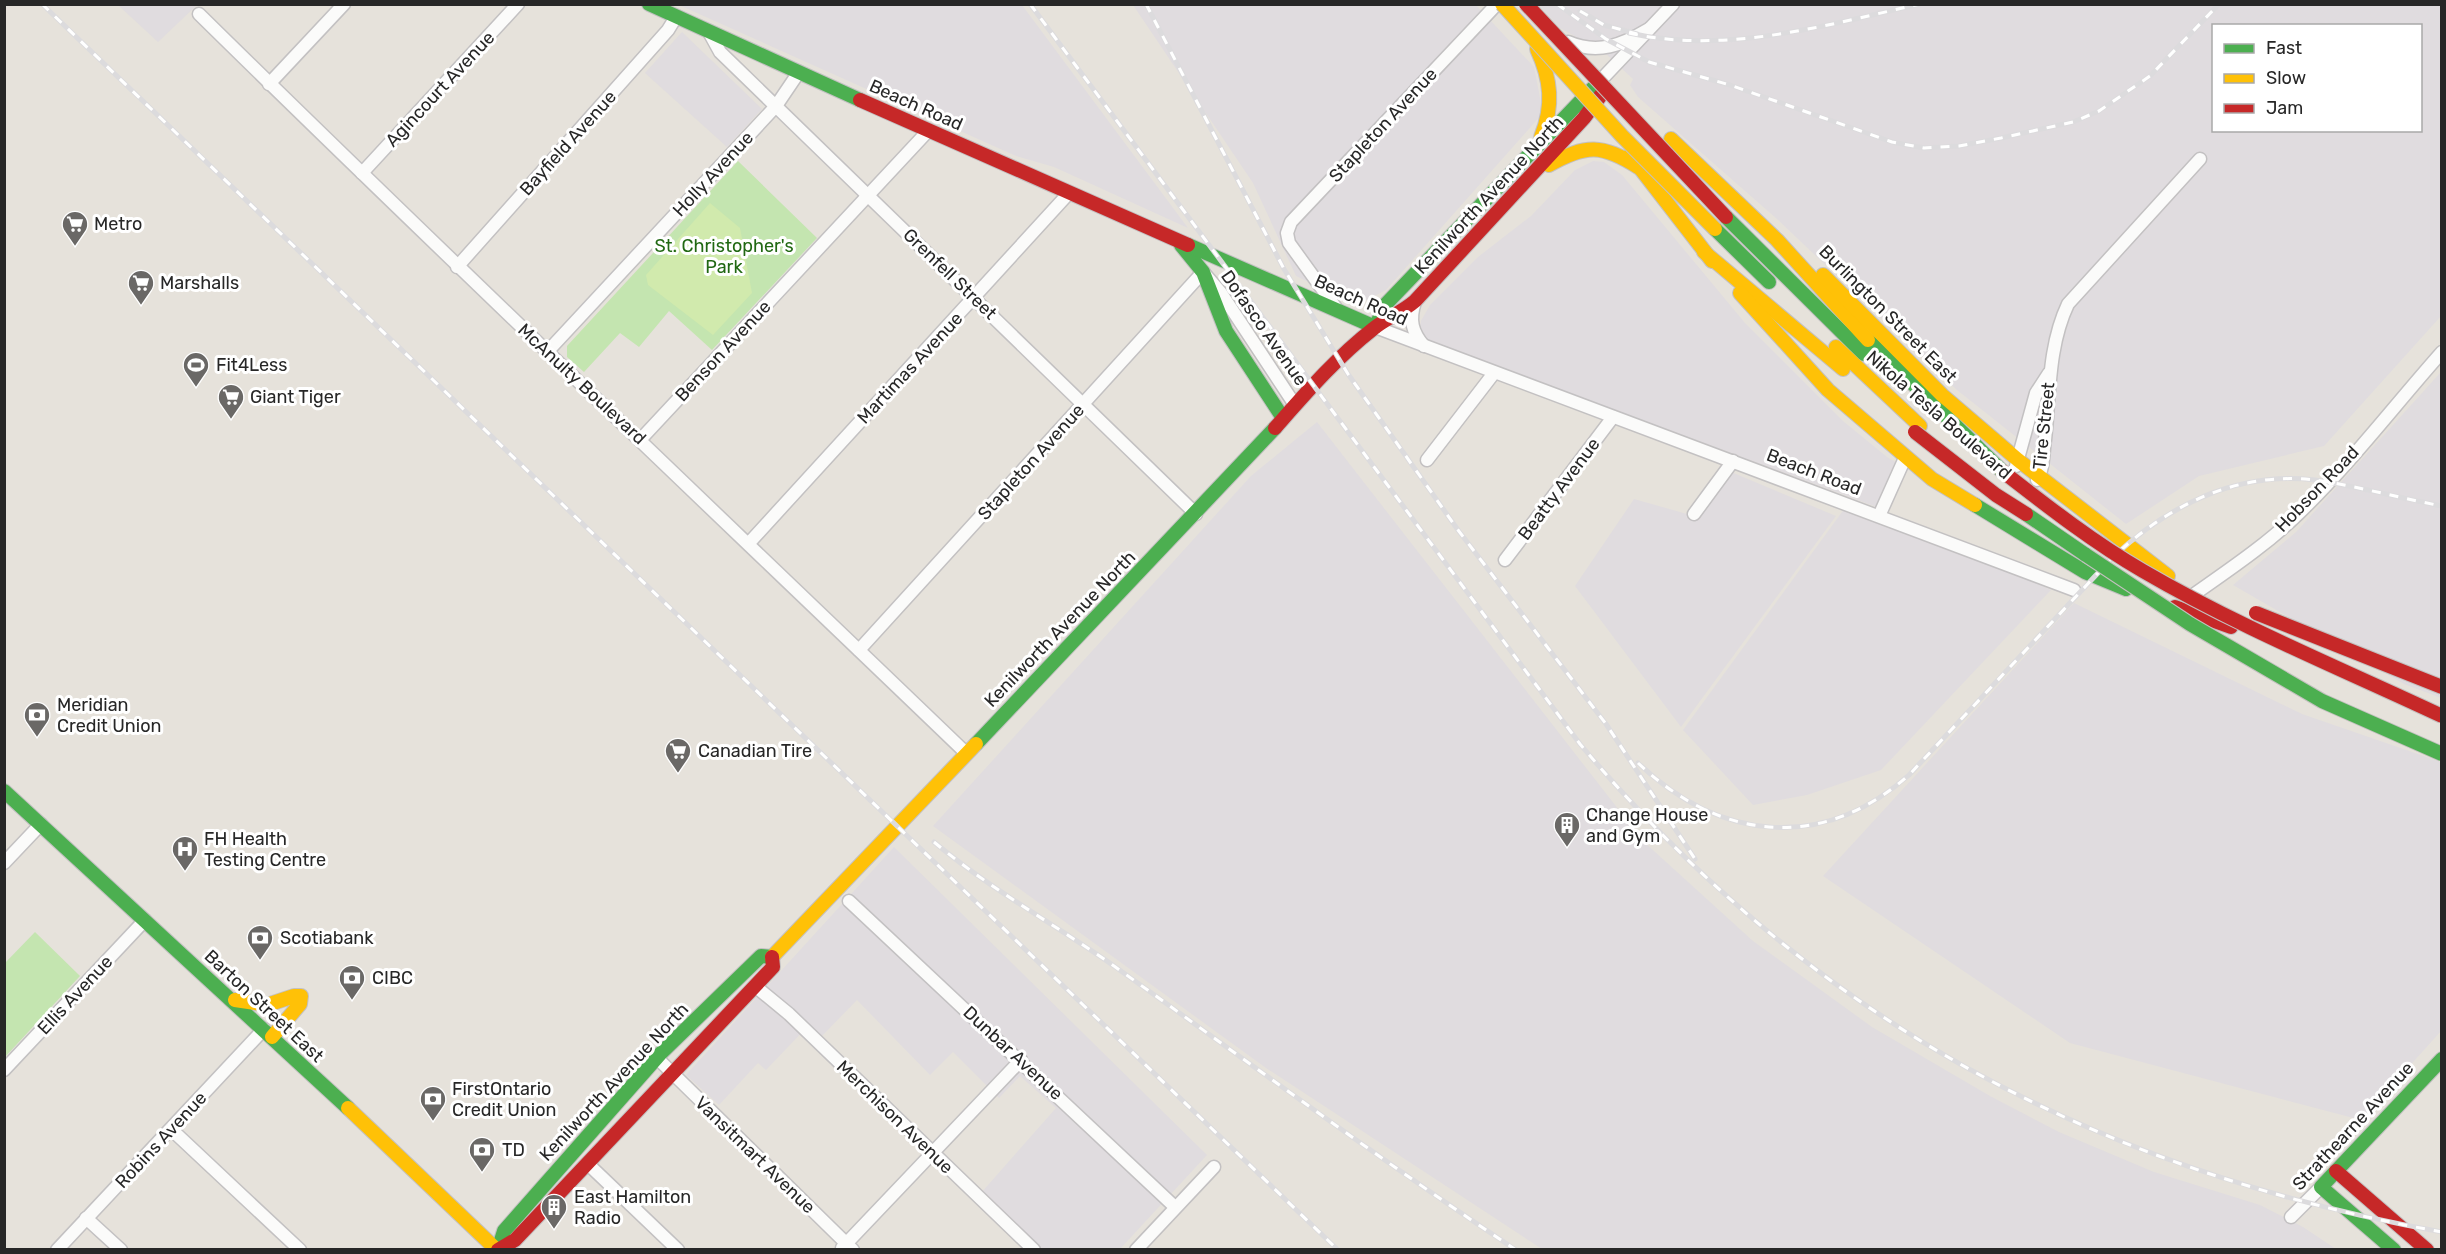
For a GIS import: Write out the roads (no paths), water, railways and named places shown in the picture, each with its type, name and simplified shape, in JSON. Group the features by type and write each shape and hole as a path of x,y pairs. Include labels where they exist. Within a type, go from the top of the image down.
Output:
{"main road":[{"name":"Beach Road","path":"649,4 928,131 1374,327"},
{"name":"Burlington Street East","path":"1503,4 1588,103 1704,252 1828,390 1932,479 2095,577 2244,632 2442,721"},
{"path":"1503,4 1622,136 1778,290"},
{"name":"Burlington Street East","path":"1520,4 1602,83 1792,243 1942,395 2018,460 2244,632"},
{"name":"Nikola Tesla Boulevard","path":"1526,4 1726,217 1833,325 2002,471 2125,560 2199,600 2442,716"},
{"path":"1531,151 1545,128 1551,97 1548,72 1533,39"},
{"name":"Kenilworth Avenue North","path":"498,1250 515,1240 588,1164 772,967 772,957 1196,514 1339,359 1374,327 1399,315 1415,301 1532,175 1602,83"},
{"name":"Kenilworth Avenue North","path":"1374,327 1386,304 1531,151 1588,103"},
{"path":"1671,139 1777,240 1932,411"},
{"path":"1532,175 1568,154 1588,146 1611,150 1638,167"},
{"name":"Dofasco Avenue","path":"1178,241 1203,272 1226,331 1283,418"},
{"path":"1704,252 1996,495 2190,624 2322,701 2442,754"},
{"name":"Nikola Tesla Boulevard","path":"1811,323 1917,429"},
{"path":"2080,527 2152,570 2442,687"},
{"path":"2086,555 2195,616 2422,723"},
{"name":"Barton Street East","path":"4,791 268,1033 498,1250"},
{"name":"Kenilworth Avenue North","path":"498,1250 504,1231 584,1138 745,970 761,956 772,957"},
{"path":"231,999 248,1005 263,1006 295,994 300,996 300,1004 268,1033"},
{"name":"Strathearne Avenue","path":"2320,1187 2442,1059"},
{"path":"2336,1171 2427,1250"},
{"path":"2320,1187 2394,1250"}],"street":[{"path":"269,84 344,4"},
{"name":"Agincourt Avenue","path":"362,173 518,4"},
{"name":"Stapleton Avenue","path":"1337,309 1289,243 1287,233 1292,222 1497,4"},
{"name":"Kenilworth Avenue North","path":"1602,83 1672,4"},
{"name":"McAnulty Boulevard","path":"199,14 457,267 548,351 966,753"},
{"name":"Bayfield Avenue","path":"457,267 668,30 676,17"},
{"path":"1544,28 1570,43 1596,49 1615,47 1648,29"},
{"name":"Grenfell Street","path":"709,32 720,52 1085,403 1196,514"},
{"name":"Holly Avenue","path":"548,351 777,106 799,72"},
{"name":"Benson Avenue","path":"640,440 928,131"},
{"name":"Tire Street","path":"1992,516 2020,501 2040,476 2050,397 2050,372 2061,319 2068,304 2200,159"},
{"name":"Martimas Avenue","path":"749,543 975,298 1068,193"},
{"name":"Stapleton Avenue","path":"859,650 1203,272"},
{"name":"Dofasco Avenue","path":"1203,272 1221,293 1295,405"},
{"path":"1415,301 1412,326 1417,338 1425,347"},
{"name":"Beach Road","path":"1374,327 2074,591"},
{"name":"Hobson Road","path":"2176,607 2235,567 2296,515 2329,483 2442,352"},
{"name":"Tire Street","path":"1992,516 2008,489 2036,393 2050,372"},
{"path":"1427,460 1494,374"},
{"name":"Beatty Avenue","path":"1505,560 1613,417"},
{"path":"1879,516 1905,458"},
{"path":"1694,514 1733,461"},
{"path":"4,863 41,824"},
{"name":"Dunbar Avenue","path":"849,902 1021,1060 1175,1207"},
{"name":"Ellis Avenue","path":"4,1070 145,920"},
{"name":"Merchison Avenue","path":"755,986 789,1014 931,1154 1034,1250"},
{"name":"Robins Avenue","path":"57,1250 268,1033"},
{"name":"Vansitmart Avenue","path":"658,1059 847,1248"},
{"path":"847,1248 931,1154 1021,1060"},
{"path":"172,1130 300,1250"},
{"path":"588,1164 678,1250"},
{"path":"1136,1250 1214,1167"},
{"name":"Strathearne Avenue","path":"2291,1217 2320,1187"},
{"path":"87,1218 121,1250"}],"railway":[{"path":"42,4 1338,1250"},
{"path":"1030,4 1580,744 1669,841 1762,927 1861,1002 1966,1067 2076,1122 2192,1168 2314,1204 2442,1232"},
{"path":"1146,4 1284,269 1348,374 1458,530 1606,724 1695,859"},
{"path":"1557,4 1606,39 1649,62 1730,85 1892,142 1924,148 1959,146 2001,138 2073,122 2099,111 2150,76 2219,4"},
{"path":"1629,33 1665,39 1702,41 1739,39 1776,35 1920,4"},
{"path":"1580,11 1604,25 1637,34"},
{"path":"1638,763 1670,789 1703,809 1737,821 1772,827 1807,826 1841,817 1876,800 1909,775 2112,558 2133,539 2180,508 2204,496 2231,487 2258,481 2286,479 2315,480 2442,506"},
{"path":"934,842 977,875 1114,966 1364,1145 1516,1250"}],"place":[{"name":"Metro","path":"75,247"},
{"name":"Marshalls","path":"141,306"},
{"name":"Fit4Less","path":"196,388"},
{"name":"Giant Tiger","path":"231,420"},
{"name":"Meridian Credit Union","path":"37,738"},
{"name":"Canadian Tire","path":"678,774"},
{"name":"Change House and Gym","path":"1567,848"},
{"name":"FH Health Testing Centre","path":"185,872"},
{"name":"Scotiabank","path":"260,961"},
{"name":"CIBC","path":"352,1001"},
{"name":"FirstOntario Credit Union","path":"433,1122"},
{"name":"TD","path":"482,1173"},
{"name":"East Hamilton Radio","path":"554,1230"}],"park label":[{"name":"St. Christopher's Park","path":"724,256"}]}
